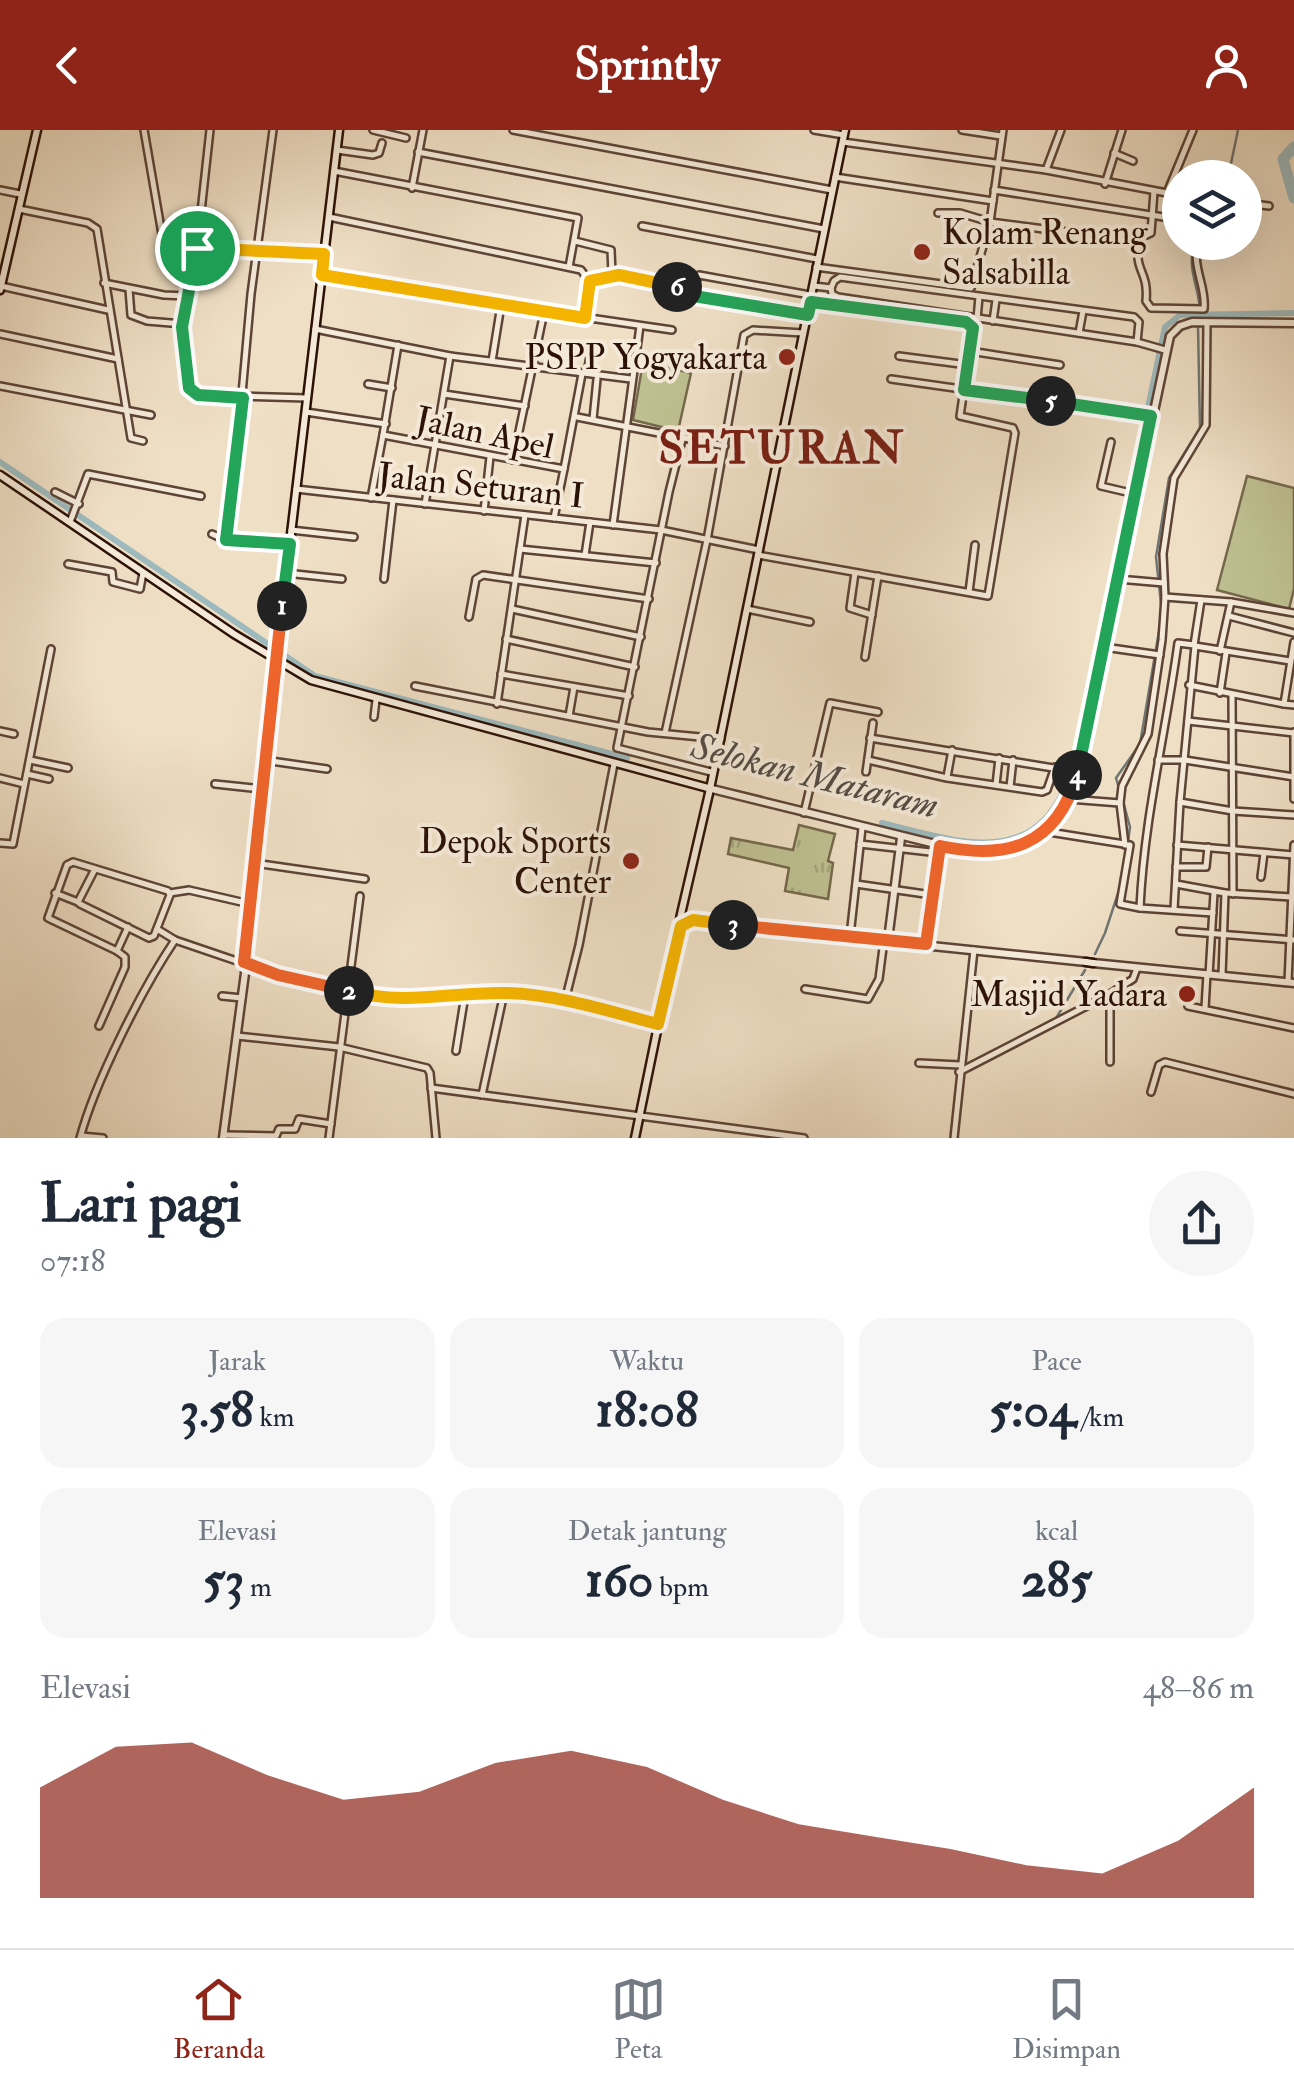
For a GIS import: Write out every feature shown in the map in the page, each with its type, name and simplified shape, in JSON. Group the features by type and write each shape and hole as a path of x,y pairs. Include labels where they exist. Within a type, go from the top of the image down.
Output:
{"main road":[{"path":"0,288 37,130"},
{"path":"223,1136 242,998 264,760 339,130"},
{"path":"635,1138 844,135"},
{"path":"0,474 71,519 143,573 311,680 710,788 806,806 862,828 939,850 994,852 1021,845 1044,831 1068,799 1077,772 1150,416 1160,348 1174,330 1196,318 1294,323"},
{"path":"886,940 901,837"},
{"path":"684,907 693,920"},
{"path":"680,928 693,920 1291,983"}],"street":[{"path":"144,130 165,245 324,254"},
{"path":"210,130 197,248 183,324 189,388 192,393 243,398 307,398"},
{"path":"226,540 272,130"},
{"path":"374,130 406,138"},
{"path":"412,188 424,130"},
{"path":"514,130 832,190"},
{"path":"814,130 1162,193"},
{"path":"642,226 966,290 971,288 990,222 1002,133 962,130"},
{"path":"1046,170 1061,130"},
{"path":"1106,184 1122,130"},
{"path":"1181,160 1193,130"},
{"path":"337,150 373,155 379,153 382,144"},
{"path":"418,152 824,230"},
{"path":"1114,154 1134,161"},
{"path":"334,171 576,217 579,220 569,266"},
{"path":"835,178 993,202"},
{"path":"0,190 20,194"},
{"path":"994,190 1162,216"},
{"path":"1154,192 1151,233 1141,236 1136,255 1136,265 1147,280 1146,301 1155,309 1196,318"},
{"path":"1262,205 1269,206"},
{"path":"17,208 94,225 131,438 143,441"},
{"path":"938,214 978,216 990,222 1122,240"},
{"path":"329,217 581,270 590,281 585,318"},
{"path":"575,241 611,250 612,276"},
{"path":"1126,844 1120,803 1123,782 1148,736 1165,597 1165,537 1174,478 1206,425 1196,318 1206,304 1196,260"},
{"path":"322,275 672,330"},
{"path":"696,281 699,275 810,298 966,322 973,328 964,390"},
{"path":"590,281 628,276 693,291 694,296 808,315"},
{"path":"1136,342 1138,319 840,277 831,288 838,298 1160,348"},
{"path":"104,284 187,296"},
{"path":"812,285 831,288"},
{"path":"0,288 108,310"},
{"path":"129,288 132,315 147,321 183,324"},
{"path":"976,319 979,297"},
{"path":"993,321 996,299"},
{"path":"492,361 501,306"},
{"path":"1079,334 1082,311"},
{"path":"513,460 544,312"},
{"path":"613,525 640,326"},
{"path":"316,329 450,356 632,379"},
{"path":"664,733 707,540 744,335 753,330 804,334"},
{"path":"0,334 118,359"},
{"name":"Jalan Apel","path":"398,345 383,435 564,469 554,518"},
{"path":"564,469 592,346"},
{"path":"970,351 1060,365"},
{"path":"425,504 450,356"},
{"path":"899,356 968,365"},
{"path":"592,419 597,380"},
{"path":"891,380 1150,416"},
{"path":"368,384 392,388"},
{"path":"0,386 151,414"},
{"name":"Jalan Seturan I","path":"296,490 662,530 855,573 988,596 1015,430 960,416 964,390"},
{"path":"444,394 524,406"},
{"path":"306,412 386,424"},
{"path":"576,417 725,446"},
{"path":"371,498 383,435"},
{"path":"683,436 668,492 618,748 712,773"},
{"path":"1111,442 1100,482 1118,492 1133,494"},
{"path":"484,511 490,456"},
{"path":"71,519 88,474 201,496"},
{"path":"56,492 78,506"},
{"path":"384,578 394,500"},
{"path":"497,704 525,515"},
{"path":"585,555 590,522"},
{"path":"291,530 354,537"},
{"path":"212,534 226,540 290,544"},
{"path":"968,592 975,544"},
{"path":"520,549 656,563"},
{"path":"68,564 112,572 113,582 129,588 140,589 143,573"},
{"path":"286,572 342,579"},
{"path":"855,573 850,608 872,615"},
{"path":"468,616 478,576 516,578 649,599"},
{"path":"865,657 878,576"},
{"path":"1118,578 1162,583"},
{"path":"1165,597 1232,602 1294,613"},
{"path":"1140,908 1147,814 1178,643 1194,646 1200,600"},
{"path":"1220,693 1232,602"},
{"path":"1246,620 1249,606"},
{"path":"511,609 641,636"},
{"path":"746,609 810,622"},
{"path":"1229,616 1294,633"},
{"path":"506,639 635,667"},
{"path":"1284,704 1294,642"},
{"path":"1174,909 1195,646 1290,661"},
{"path":"1104,647 1156,655"},
{"path":"0,843 13,844 51,649"},
{"path":"502,674 628,696"},
{"path":"415,686 622,727 720,738"},
{"path":"570,716 574,686"},
{"path":"1190,686 1294,706"},
{"path":"1232,696 1233,894"},
{"path":"374,717 376,700"},
{"path":"806,806 830,703 878,712"},
{"path":"1188,721 1294,732 1294,799"},
{"path":"866,772 873,724"},
{"path":"0,731 14,734"},
{"path":"870,738 1077,772"},
{"path":"564,1001 622,750"},
{"path":"947,778 952,750"},
{"path":"996,786 1000,758"},
{"path":"30,760 68,768"},
{"path":"264,760 327,770"},
{"path":"868,760 947,778 1045,792 1058,768"},
{"path":"1010,788 1014,760"},
{"path":"1158,760 1184,760 1294,777"},
{"path":"27,774 49,779"},
{"path":"0,778 24,784"},
{"path":"215,784 262,789"},
{"path":"1068,799 1120,803"},
{"path":"1180,802 1233,812 1294,815"},
{"path":"850,936 862,828"},
{"path":"1044,831 1130,845 1120,904 1213,914"},
{"path":"860,844 939,850 926,944"},
{"path":"1177,844 1294,856"},
{"path":"1291,983 1294,846"},
{"path":"1176,868 1207,866 1208,847"},
{"path":"1261,877 1264,853"},
{"path":"99,1026 125,957 49,919 68,863 170,893 181,889 196,891 250,904"},
{"path":"254,863 365,878"},
{"path":"78,902 94,869"},
{"path":"856,884 933,895"},
{"path":"1175,884 1214,892 1292,897"},
{"path":"1205,1008 1214,892"},
{"path":"55,893 149,938 158,929 170,893"},
{"path":"1222,976 1225,893"},
{"path":"329,1138 360,896"},
{"path":"117,951 128,927"},
{"path":"158,929 175,940 278,975 397,1000 504,993 564,1001 658,1024"},
{"path":"1180,931 1292,940"},
{"path":"104,1138 80,1137 86,1114 175,940"},
{"path":"805,989 868,999 879,979 886,940"},
{"path":"954,1138 974,950"},
{"path":"919,1062 959,1068 1110,994 1133,980 1138,968"},
{"path":"482,1095 504,993"},
{"path":"1110,994 1110,1062"},
{"path":"456,1051 465,995"},
{"path":"222,996 242,998"},
{"path":"1188,1006 1294,1028"},
{"path":"237,1036 339,1047 430,1070 436,1138"},
{"path":"1151,1092 1159,1065 1165,1062 1294,1094"},
{"path":"431,1088 804,1138"},
{"path":"223,1136 276,1136 279,1129 295,1129 299,1119 331,1124"}],"green space":[{"path":"643,362 691,373 678,431 633,420"},
{"path":"1247,476 1294,488 1294,589 1289,609 1217,590"},
{"path":"799,825 835,834 828,861 833,863 828,899 785,891 789,868 728,854 731,838 793,850"}],"waterway":[{"path":"1232,160 1238,130"},
{"path":"1294,147 1283,159 1294,198"},
{"path":"1192,260 1200,319"},
{"name":"Selokan Mataram","path":"882,823 969,842 996,842 1020,836 1041,823 1059,800 1072,767 1165,327 1180,315 1294,313"},
{"path":"1119,788 1116,778 1140,744 1162,613 1156,557 1169,478 1200,428 1198,326"},
{"name":"Selokan Mataram","path":"0,462 315,676 627,758"},
{"path":"1123,801 1130,827 1128,842"},
{"path":"1095,954 1121,884"},
{"path":"1055,1020 1085,970"}],"place":[{"name":"Kolam Renang Salsabilla","path":"922,252"},
{"name":"PSPP Yogyakarta","path":"787,357"},
{"name":"Depok Sports Center","path":"631,861"},
{"name":"Masjid Yadara","path":"1187,994"}],"district":[{"name":"SETURAN","path":"782,447"}],"route":[{"path":"197,248 324,254 322,275 585,318 590,281 619,275 691,290 694,296 808,315 811,302 966,322 973,328 964,390 1151,416 1078,772 1065,804 1044,831 1021,845 979,854 940,846 926,944 693,920 685,923 680,928 658,1024 526,994 386,1000 278,975 244,962 290,544 226,540 243,398 198,395 189,388 182,327 197,248"}]}
